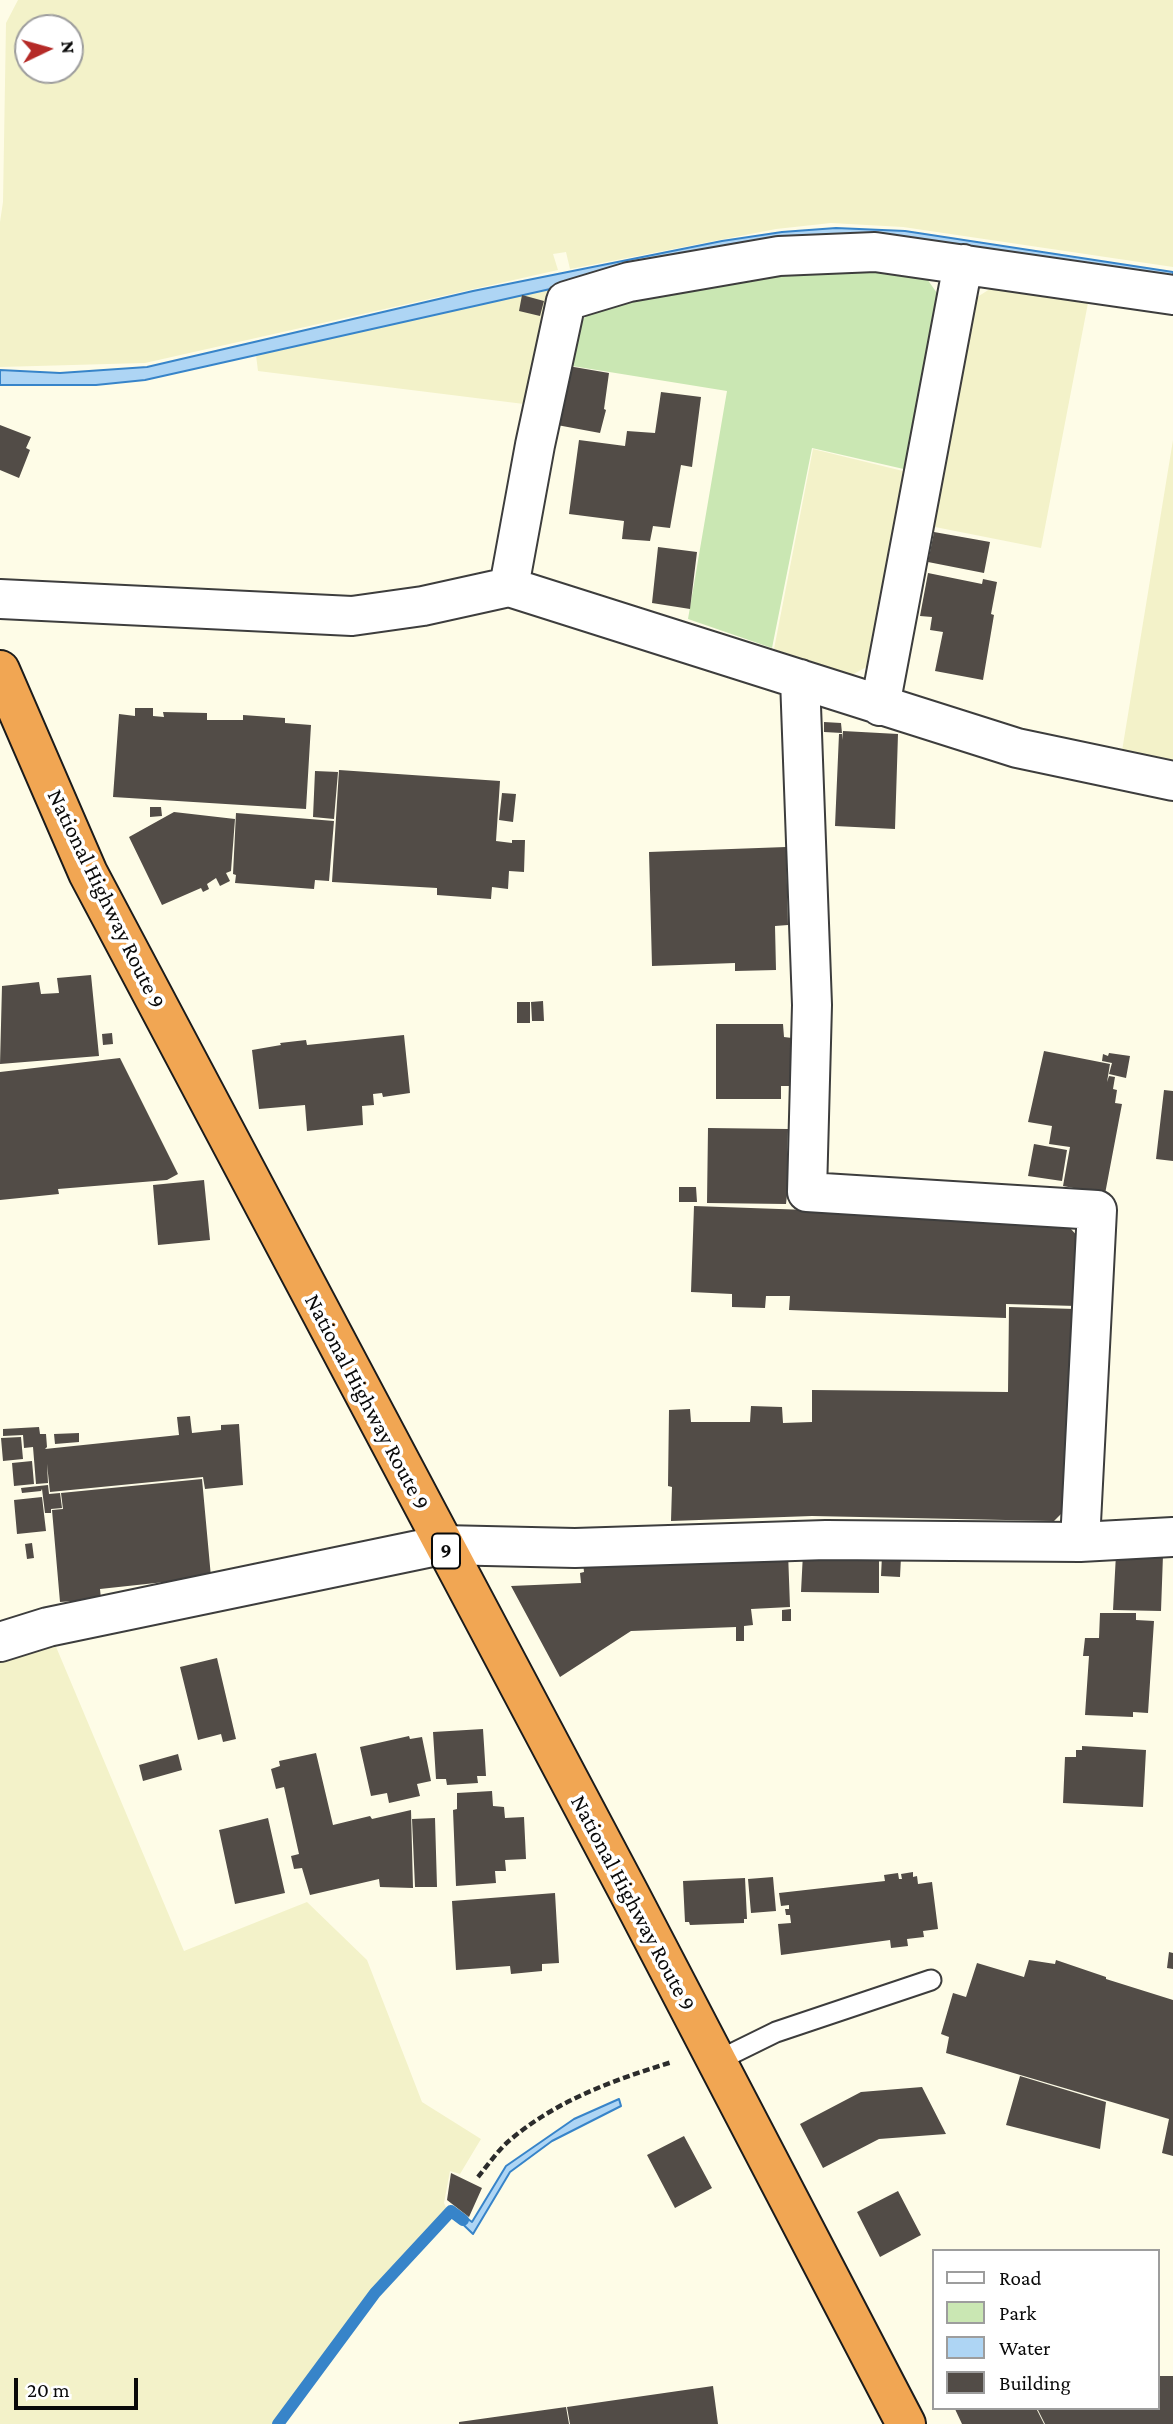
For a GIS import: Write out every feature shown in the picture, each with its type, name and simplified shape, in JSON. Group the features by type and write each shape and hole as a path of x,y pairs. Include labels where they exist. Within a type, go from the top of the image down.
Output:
{"highway":[{"name":"National Highway Route 9","path":"0,670 88,873 906,2424"}],"street":[{"path":"509,587 535,444 566,301 629,282 779,256 875,252 1173,295"},
{"path":"880,706 963,264"},
{"path":"0,599 352,616 423,606 509,587 1017,748 1173,781"},
{"path":"800,679 812,1004 807,1192 1097,1210 1080,1542"},
{"path":"0,1642 48,1627 442,1545 575,1548 826,1540 1080,1542 1173,1537"}],"lane":[{"path":"714,2056 776,2032 931,1980"}],"path":[{"path":"478,2177 509,2141 560,2105 603,2085 714,2056"}],"green space":[{"path":"18,0 1173,0 1173,267 903,227 831,223 776,229 570,269 566,252 553,254 558,270 145,363 0,367 0,222 3,202 6,23"},
{"path":"871,270 925,276 939,296 908,470 812,448 772,648 688,619 727,391 566,365 573,329 595,308 770,273"},
{"path":"993,287 1088,303 1041,548 930,526 971,301"},
{"path":"550,289 524,404 258,371 256,355"},
{"path":"1173,440 1173,762 1122,751"},
{"path":"813,449 907,472 872,664 850,676 774,649"},
{"path":"54,1642 184,1951 307,1902 367,1960 422,2102 481,2139 460,2174 450,2171 444,2203 450,2216 378,2293 282,2424 0,2424 0,1659"}],"water":[{"path":"836,228 905,231 1173,272 1173,286 724,250 145,380 96,385 0,385 0,370 60,373 147,367 473,291 722,241 782,232"},
{"path":"619,2099 621,2106 552,2141 510,2172 473,2234 448,2210 452,2207 472,2222 506,2166 574,2119"}],"building":[{"path":"522,295 544,301 540,316 519,311"},
{"path":"568,366 609,373 606,410 600,433 557,425"},
{"path":"661,392 701,397 692,467 681,465 670,528 653,526 650,541 622,539 624,521 569,514 579,440 625,446 627,431 655,433"},
{"path":"0,425 31,437 26,448 30,450 19,478 0,470"},
{"path":"934,532 990,542 984,573 928,562"},
{"path":"658,547 697,552 690,609 652,603"},
{"path":"928,573 982,584 983,579 997,582 983,680 935,671 943,632 930,630 932,617 920,616"},
{"path":"135,708 153,708 153,716 164,717 163,712 207,713 207,720 243,720 243,715 285,718 285,723 311,725 306,809 113,797 119,714 135,716"},
{"path":"824,722 841,723 842,733 824,732"},
{"path":"843,731 898,734 895,829 835,826 839,734 842,734 842,740"},
{"path":"339,770 500,781 496,841 512,843 512,840 525,840 524,872 509,871 508,889 492,887 491,899 437,895 437,888 332,882"},
{"path":"315,771 338,772 334,819 313,817"},
{"path":"502,793 516,794 513,822 499,820"},
{"path":"150,807 161,807 162,816 150,817"},
{"path":"174,812 235,819 231,871 226,873 230,881 220,886 216,878 207,884 209,889 203,892 201,888 162,905 129,837"},
{"path":"236,813 334,821 329,881 315,880 314,889 235,883 236,875 233,874"},
{"path":"786,847 788,925 775,926 776,970 735,971 735,963 652,966 649,852"},
{"path":"91,975 99,1056 0,1064 2,986 39,982 41,994 59,993 57,978"},
{"path":"543,1001 544,1021 532,1021 531,1002"},
{"path":"517,1002 530,1002 530,1023 517,1023"},
{"path":"716,1024 783,1024 784,1037 792,1038 791,1086 781,1086 781,1099 716,1099"},
{"path":"112,1033 113,1044 103,1045 102,1034"},
{"path":"404,1035 410,1093 383,1097 382,1093 373,1094 374,1105 362,1106 363,1125 307,1131 305,1105 259,1109 252,1050 306,1040 307,1045"},
{"path":"1044,1051 1110,1064 1107,1082 1109,1076 1115,1077 1115,1103 1122,1104 1105,1194 1063,1186 1070,1147 1049,1144 1052,1126 1028,1122"},
{"path":"1109,1053 1130,1056 1126,1078 1109,1074 1112,1063 1102,1061 1103,1054 1108,1056"},
{"path":"120,1058 178,1174 167,1180 58,1189 59,1194 0,1200 0,1072"},
{"path":"1164,1090 1173,1091 1173,1161 1156,1159"},
{"path":"708,1128 788,1129 790,1195 787,1195 786,1204 707,1203"},
{"path":"1034,1144 1067,1150 1062,1181 1028,1176"},
{"path":"204,1180 210,1240 158,1245 153,1185"},
{"path":"679,1187 696,1187 697,1202 679,1202"},
{"path":"694,1206 1062,1219 1080,1239 1076,1306 1006,1304 1006,1318 789,1310 790,1296 766,1296 765,1308 732,1307 732,1294 691,1292"},
{"path":"1009,1307 1075,1309 1072,1503 1054,1521 812,1516 671,1521 672,1487 668,1486 669,1410 690,1409 691,1422 750,1422 751,1406 782,1407 783,1423 812,1422 812,1390 1008,1392"},
{"path":"190,1416 192,1433 221,1430 221,1425 239,1424 243,1485 205,1489 203,1477 50,1492 47,1464 48,1483 36,1484 33,1447 24,1448 23,1435 3,1436 3,1429 39,1427 40,1434 46,1434 45,1449 179,1435 177,1417"},
{"path":"79,1433 79,1442 55,1444 54,1434"},
{"path":"21,1437 23,1459 3,1461 1,1438"},
{"path":"32,1461 34,1484 14,1486 12,1463"},
{"path":"202,1479 211,1577 100,1589 101,1599 60,1602 52,1510 63,1509 61,1493"},
{"path":"48,1485 49,1494 60,1493 62,1508 51,1509 51,1513 45,1513 42,1489 22,1493 21,1488"},
{"path":"42,1497 46,1531 17,1534 14,1500"},
{"path":"32,1543 34,1558 27,1559 25,1544"},
{"path":"788,1552 790,1607 751,1609 753,1625 744,1626 744,1641 736,1641 736,1627 631,1631 560,1677 511,1586 581,1583 583,1562"},
{"path":"803,1553 879,1554 879,1593 801,1592"},
{"path":"1116,1554 1163,1555 1161,1611 1113,1610"},
{"path":"882,1556 901,1557 900,1577 881,1576"},
{"path":"791,1609 791,1621 782,1621 782,1610"},
{"path":"1100,1613 1136,1613 1136,1620 1154,1621 1148,1713 1133,1712 1133,1717 1085,1715 1089,1656 1083,1656 1085,1638 1099,1638"},
{"path":"217,1658 236,1739 223,1742 221,1734 198,1740 180,1667"},
{"path":"483,1729 486,1776 477,1776 478,1783 447,1785 446,1779 436,1779 433,1732"},
{"path":"409,1736 410,1739 422,1737 431,1781 417,1784 420,1796 389,1803 387,1793 371,1796 360,1747"},
{"path":"1082,1746 1146,1750 1143,1807 1063,1803 1065,1757 1076,1757 1076,1750 1082,1750"},
{"path":"316,1753 333,1825 411,1810 413,1888 380,1887 379,1879 310,1895 302,1868 294,1869 291,1856 299,1854 284,1787 276,1789 271,1769 280,1766 279,1761"},
{"path":"178,1754 182,1770 143,1781 139,1765"},
{"path":"492,1791 493,1806 504,1807 505,1818 524,1817 526,1859 505,1860 506,1871 495,1871 496,1883 456,1886 453,1810 457,1809 457,1793"},
{"path":"268,1818 285,1893 235,1904 219,1830"},
{"path":"435,1818 437,1887 415,1887 412,1819"},
{"path":"913,1872 913,1877 917,1876 918,1884 932,1882 938,1929 923,1931 924,1937 907,1939 908,1946 891,1948 890,1940 781,1955 778,1924 791,1923 790,1915 786,1915 785,1909 789,1909 789,1905 781,1906 779,1893 885,1881 884,1875 898,1873 899,1879 902,1879 901,1874"},
{"path":"773,1877 776,1911 751,1913 748,1879"},
{"path":"745,1878 747,1919 744,1919 744,1923 690,1925 685,1922 683,1881"},
{"path":"555,1893 559,1963 542,1964 542,1971 511,1974 510,1966 456,1970 452,1901"},
{"path":"1169,1952 1173,1953 1173,1969 1167,1968"},
{"path":"1029,1960 1055,1964 1056,1960 1173,2000 1173,2156 1162,2153 1169,2119 946,2053 949,2037 941,2034 953,1993 966,1997 977,1963 1024,1977"},
{"path":"1020,2076 1106,2102 1100,2149 1006,2125"},
{"path":"922,2087 946,2134 879,2139 823,2168 800,2124 861,2092"},
{"path":"684,2136 712,2188 675,2208 647,2155"},
{"path":"451,2173 482,2188 469,2217 447,2200"},
{"path":"898,2191 921,2235 880,2257 857,2212"},
{"path":"1159,2376 1173,2376 1173,2424 1045,2424 1038,2410 1159,2410"},
{"path":"713,2386 718,2424 570,2424 567,2407"},
{"path":"566,2407 569,2424 459,2424 459,2422"},
{"path":"955,2410 1037,2410 1044,2424 962,2424"}],"waterway":[{"path":"278,2424 375,2293 451,2211 463,2220"}]}
